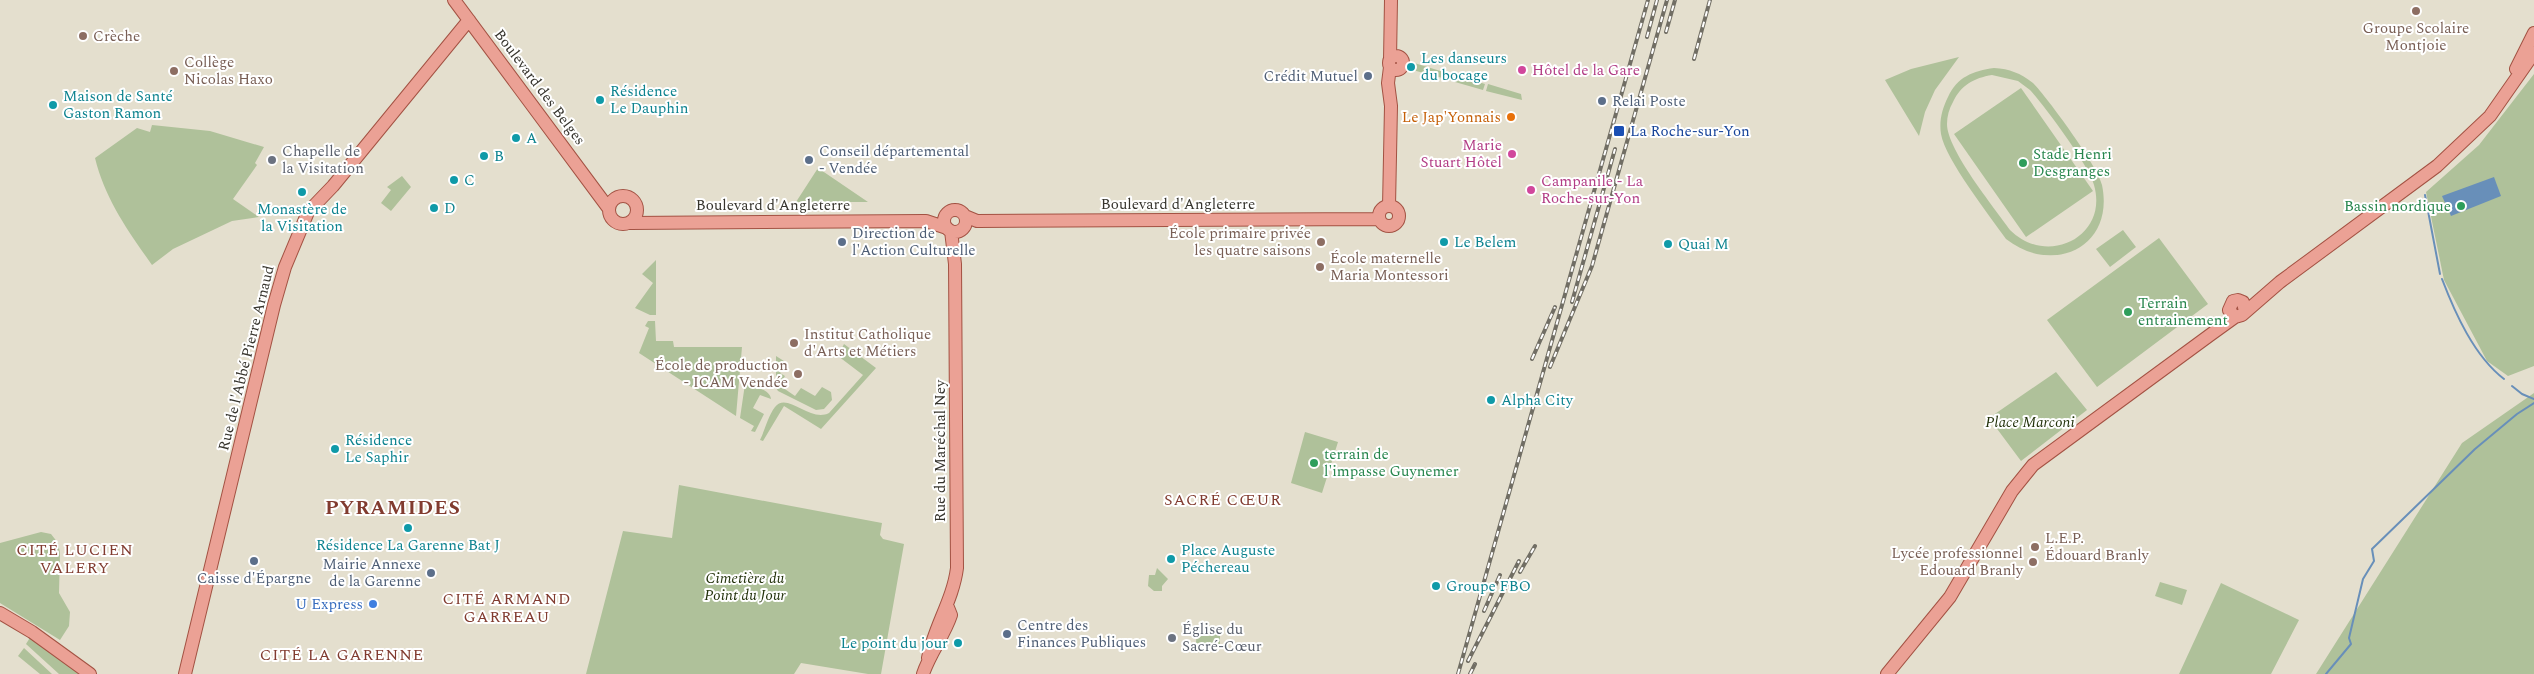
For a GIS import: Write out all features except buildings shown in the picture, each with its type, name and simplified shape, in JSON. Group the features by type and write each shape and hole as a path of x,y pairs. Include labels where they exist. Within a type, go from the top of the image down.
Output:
{"main road":[{"name":"Boulevard des Belges","path":"454,0 609,209"},
{"name":"Boulevard d'Angleterre","path":"630,223 921,221 961,226 1379,219 1387,225 1396,222 1397,212 1389,206 1390,91 1394,63 1390,44 1391,0"},
{"name":"Rue de l'Abbé Pierre Arnaud","path":"185,674 274,305 285,267 308,212 333,186 469,20"},
{"path":"2463,142 2502,90 2534,33"},
{"path":"1887,674 1950,597 2000,510 2023,476 2056,447 2210,335 2238,310 2260,302 2271,290 2437,166 2490,116 2534,53"},
{"path":"598,194 627,196 633,200 638,210 656,222"},
{"path":"620,196 612,201 609,209 615,222 630,223 635,218 638,210"},
{"path":"947,214 958,211 961,226"},
{"name":"Boulevard d'Angleterre","path":"921,221 947,214"},
{"name":"Rue du Maréchal Ney","path":"922,674 955,583 957,568 955,264 961,226 944,220 947,214"},
{"path":"0,613 32,632 90,674"}],"green space":[{"path":"1959,57 1935,90 1925,112 1919,136 1885,80 1911,69"},
{"path":"1411,62 1447,73 1446,79 1409,69"},
{"path":"1986,69 2005,69 2019,74 2033,83 2072,133 2099,176 2102,185 2104,207 2099,225 2090,239 2076,249 2060,255 2043,255 2024,250 2006,239 1959,172 1944,145 1940,124 1946,102 1952,90 1966,76","holes":["1992,75 2018,81 2030,90 2055,122 2076,151 2091,176 2094,185 2096,203 2092,219 2084,232 2072,241 2057,246 2041,246 2025,241 2010,230 1963,163 1949,135 1948,113 1956,96 1969,83"]},
{"path":"1450,73 1485,84 1483,90 1448,80"},
{"path":"2534,74 2534,366 2508,376 2487,361 2444,280 2426,192 2479,145"},
{"path":"1488,84 1521,94 1522,100 1486,91"},
{"name":"Stade Henri Desgranges","path":"2021,88 2093,191 2026,237 1954,134"},
{"path":"152,125 210,131 264,147 255,163 257,165 233,199 259,217 232,221 173,249 152,265 111,201 95,158 137,128 150,132"},
{"path":"818,168 868,202 796,202"},
{"path":"402,176 411,187 391,211 381,203 391,190 387,187"},
{"path":"2123,230 2136,247 2110,267 2096,249"},
{"name":"Terrain entrainement","path":"2159,238 2208,304 2097,387 2047,320"},
{"path":"656,260 656,315 650,315 635,308 653,283 642,274"},
{"path":"648,321 655,321 656,341 673,341 674,347 742,347 736,416 639,353 649,328 645,326"},
{"path":"844,344 876,368 821,429 784,406 763,441 760,440 770,415 780,403 786,403 814,414 822,415 829,413 863,375 838,356"},
{"path":"776,356 787,363 780,373 785,376 779,385 795,396 801,388 815,396 822,387 831,392 832,400 824,409 816,410 778,391 776,388"},
{"name":"Place Marconi","path":"2056,372 2087,410 2021,461 1989,418"},
{"path":"745,384 765,391 771,399 760,395 753,408 764,414 755,432 751,431 754,426 740,418"},
{"path":"2534,393 2534,674 2316,674 2462,443"},
{"name":"terrain de l'impasse Guynemer","path":"1305,432 1338,442 1322,493 1291,483"},
{"name":"Cimetière du Point du Jour","path":"679,485 882,523 880,535 883,539 904,544 881,674 868,674 801,663 794,674 586,674 623,531 672,538"},
{"path":"41,532 51,534 58,543 60,553 59,593 70,612 69,626 60,640 0,603 0,543"},
{"path":"1157,568 1168,579 1162,586 1162,591 1154,591 1148,586 1149,575 1155,575"},
{"path":"2160,582 2187,590 2182,605 2155,596"},
{"path":"2221,583 2299,620 2271,674 2179,674"},
{"path":"1197,626 1220,627 1220,644 1196,643"},
{"path":"31,636 82,674 59,674 26,644"},
{"path":"24,648 52,674 40,674 18,656"}],"water":[{"name":"Bassin nordique","path":"2494,177 2501,196 2451,216 2442,196"}],"waterway":[{"path":"2425,195 2440,274"},
{"path":"2442,279 2459,320 2475,346 2483,358 2504,379"},
{"path":"2512,386 2522,394 2534,399"},
{"path":"2326,674 2351,644 2349,638 2363,579 2374,561 2372,549 2475,449 2517,414 2534,403"}],"railway":[{"path":"1458,674 1648,0"},
{"path":"1647,37 1657,0"},
{"path":"1550,367 1592,266 1667,0"},
{"path":"1666,32 1675,0"},
{"path":"1694,59 1710,0"},
{"path":"1572,302 1615,149"},
{"path":"1532,359 1555,307"},
{"path":"1520,572 1535,546"},
{"path":"1468,661 1519,561"},
{"path":"1484,611 1500,575"},
{"path":"1470,674 1475,664"}],"place":[{"name":"Groupe Scolaire Montjoie","path":"2416,11"},
{"name":"Crèche","path":"83,36"},
{"name":"Les danseurs du bocage","path":"1411,67"},
{"name":"Hôtel de la Gare","path":"1522,70"},
{"name":"Collège Nicolas Haxo","path":"174,71"},
{"name":"Crédit Mutuel","path":"1368,76"},
{"name":"Résidence Le Dauphin","path":"600,100"},
{"name":"Relai Poste","path":"1602,101"},
{"name":"Maison de Santé Gaston Ramon","path":"53,105"},
{"name":"Le Jap'Yonnais","path":"1511,117"},
{"name":"La Roche-sur-Yon","path":"1619,131"},
{"name":"A","path":"516,138"},
{"name":"Marie Stuart Hôtel","path":"1512,154"},
{"name":"B","path":"484,156"},
{"name":"Chapelle de la Visitation","path":"272,160"},
{"name":"Conseil départemental - Vendée","path":"809,160"},
{"name":"Stade Henri Desgranges","path":"2023,163"},
{"name":"C","path":"454,180"},
{"name":"Campanile - La Roche-sur-Yon","path":"1531,190"},
{"name":"Monastère de la Visitation","path":"302,192"},
{"name":"Bassin nordique","path":"2461,206"},
{"name":"D","path":"434,208"},
{"name":"Direction de l'Action Culturelle","path":"842,242"},
{"name":"École primaire privée les quatre saisons","path":"1321,242"},
{"name":"Le Belem","path":"1444,242"},
{"name":"Quai M","path":"1668,244"},
{"name":"École maternelle Maria Montessori","path":"1320,267"},
{"name":"Terrain entrainement","path":"2128,312"},
{"name":"Institut Catholique d'Arts et Métiers","path":"794,343"},
{"name":"École de production - ICAM Vendée","path":"798,374"},
{"name":"Alpha City","path":"1491,400"},
{"name":"Résidence Le Saphir","path":"335,449"},
{"name":"terrain de l'impasse Guynemer","path":"1314,463"},
{"name":"Résidence La Garenne Bat J","path":"408,528"},
{"name":"L.E.P. Édouard Branly","path":"2035,547"},
{"name":"Place Auguste Péchereau","path":"1171,559"},
{"name":"Caisse d'Épargne","path":"254,561"},
{"name":"Lycée professionnel Edouard Branly","path":"2033,562"},
{"name":"Mairie Annexe de la Garenne","path":"431,573"},
{"name":"Groupe FBO","path":"1436,586"},
{"name":"U Express","path":"373,604"},
{"name":"Centre des Finances Publiques","path":"1007,634"},
{"name":"Église du Sacré-Cœur","path":"1172,638"},
{"name":"Le point du jour","path":"958,643"}],"district":[{"name":"SACRÉ CŒUR","path":"1223,499"},
{"name":"PYRAMIDES","path":"393,507"},
{"name":"CITÉ LUCIEN VALERY","path":"75,558"},
{"name":"CITÉ ARMAND GARREAU","path":"507,607"},
{"name":"CITÉ LA GARENNE","path":"342,654"}]}
